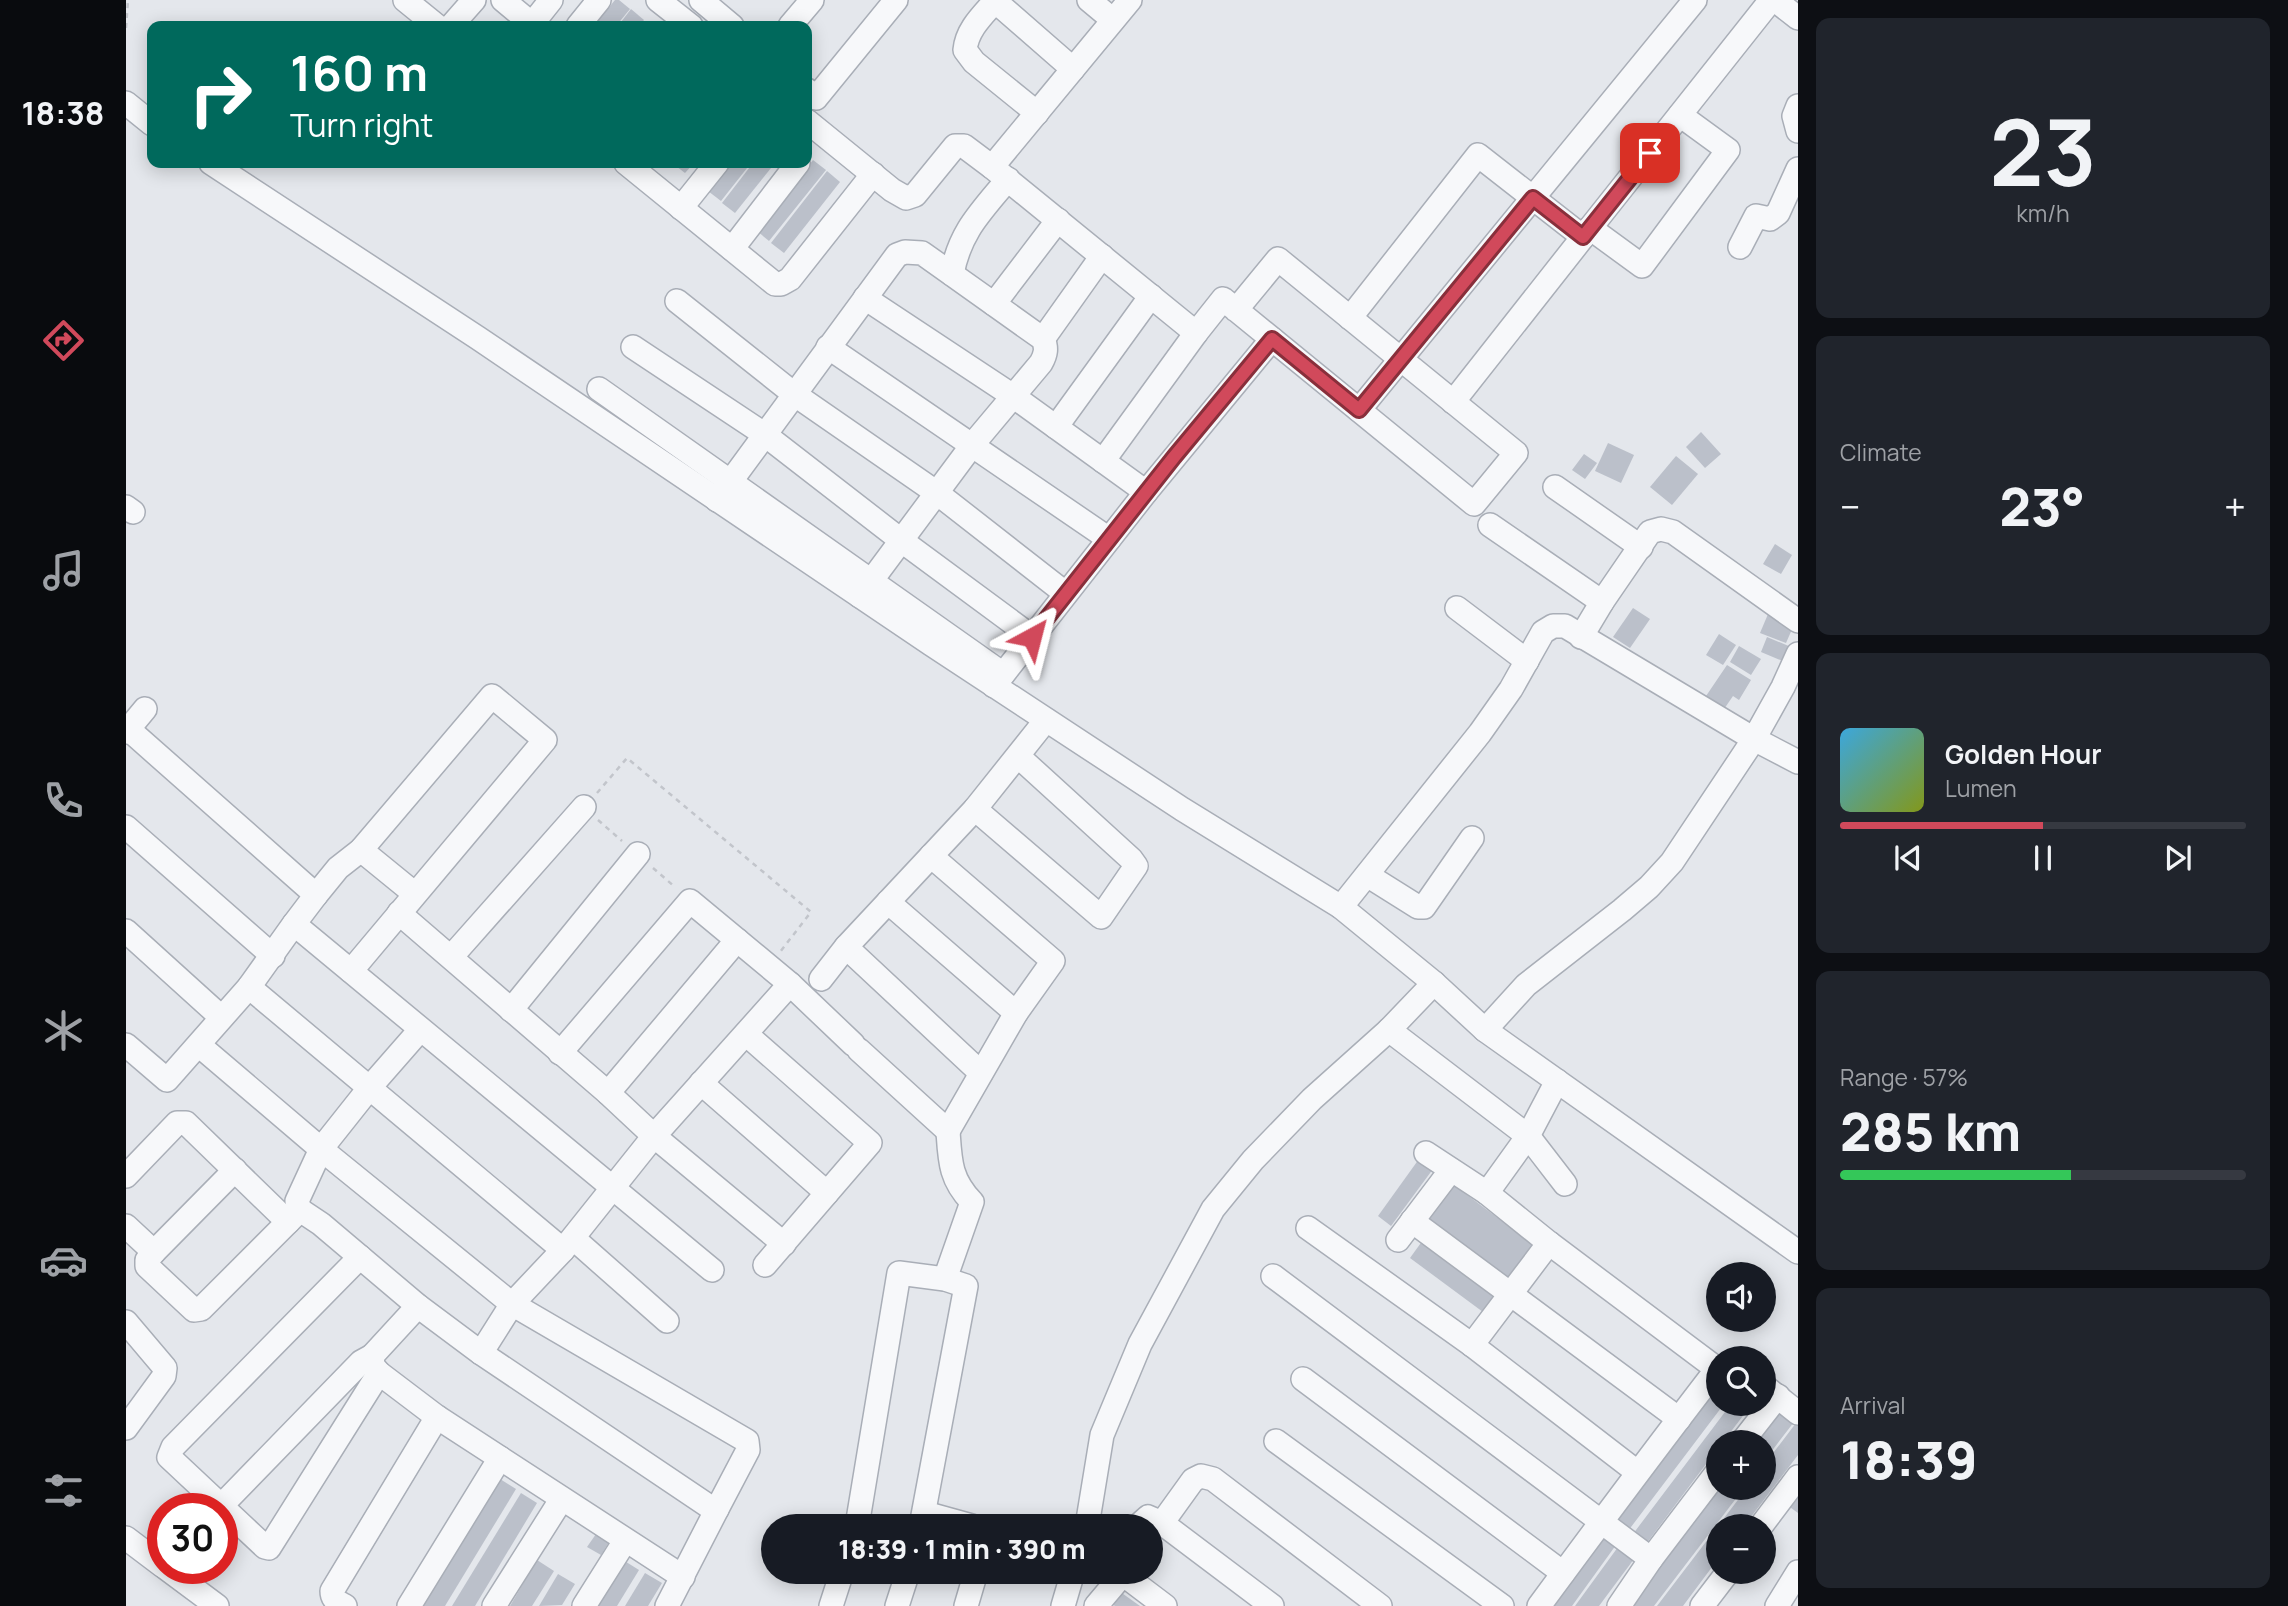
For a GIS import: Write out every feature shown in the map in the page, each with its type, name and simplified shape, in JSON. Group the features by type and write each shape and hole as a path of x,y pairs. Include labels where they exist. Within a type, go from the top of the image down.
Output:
{"street":[{"path":"405,0 431,21"},
{"path":"455,21 474,0"},
{"path":"503,0 529,21"},
{"path":"535,21 551,0"},
{"path":"582,21 599,0"},
{"path":"794,21 812,0"},
{"path":"812,94 816,98 896,0"},
{"path":"1037,113 974,62 965,50 972,28 996,0 1073,69"},
{"path":"1089,0 1113,20"},
{"path":"952,274 956,253 965,233 1037,113 1130,0"},
{"path":"1359,410 1695,0"},
{"path":"1453,402 1773,0 1798,18"},
{"path":"664,13 681,21"},
{"path":"126,103 147,120"},
{"path":"1798,106 1794,116 1798,131"},
{"path":"1350,318 1478,155 1533,198 1642,266 1728,150 1680,115"},
{"path":"814,127 898,194 908,198 915,195 955,146 964,146 1196,333"},
{"path":"219,168 478,338 717,500 866,588"},
{"path":"635,168 775,284 781,285 790,279 873,174"},
{"path":"681,208 713,168"},
{"path":"732,249 794,168"},
{"path":"1740,247 1756,216 1770,219 1778,213 1798,169"},
{"path":"994,304 1058,220"},
{"path":"717,500 897,255 905,252 922,253 1043,339 1046,355 973,444 866,588"},
{"path":"1043,339 1102,256"},
{"path":"1103,461 1223,299 1236,310 1474,504 1516,453 1278,259 1236,310"},
{"path":"1056,427 1151,296"},
{"path":"865,298 1013,396 1146,492"},
{"path":"677,301 794,394 937,493 1065,593"},
{"path":"999,680 1065,593 1272,339"},
{"path":"633,347 764,434 1032,637"},
{"path":"828,347 1109,539"},
{"path":"599,389 731,480 866,588 999,680 1046,720 1182,809 1341,907 1434,983 1485,1030 1798,1252"},
{"path":"1555,487 1641,547"},
{"path":"1490,525 1602,602"},
{"path":"1581,637 1650,532 1661,529 1673,532 1798,621"},
{"path":"1457,608 1527,661"},
{"path":"1341,907 1480,733 1511,690 1543,632 1553,626 1564,626 1754,739 1798,762"},
{"path":"1485,1030 1526,985 1649,887 1672,862 1754,739 1798,654"},
{"path":"131,1060 167,1080 200,1046 220,1017 249,987 338,868 361,850 492,696 544,740 351,971"},
{"path":"145,709 127,729 316,895"},
{"path":"821,979 846,947 975,809 1046,720"},
{"path":"975,809 1101,917 1136,866 1018,757"},
{"path":"452,956 584,807"},
{"path":"126,827 273,956"},
{"path":"1367,875 1418,907 1424,907 1472,838"},
{"path":"361,850 415,894"},
{"path":"511,1010 638,854"},
{"path":"931,856 1052,961 1016,1013 948,1131 952,1170 958,1187 972,1202 945,1279"},
{"path":"560,1053 690,901 790,984 948,1131"},
{"path":"888,902 1016,1013"},
{"path":"399,913 452,956 654,1136 784,1244"},
{"path":"294,924 712,1270"},
{"path":"126,931 220,1017"},
{"path":"608,1093 737,940"},
{"path":"846,947 981,1073"},
{"path":"1089,1514 1101,1435 1140,1344 1213,1209 1253,1160 1312,1099 1389,1030 1434,983"},
{"path":"481,1353 512,1304 568,1244 654,1136 790,984"},
{"path":"249,987 667,1321"},
{"path":"235,1170 147,1260 147,1266 194,1310 201,1309 294,1216 297,1201 321,1149 420,1030"},
{"path":"1389,1030 1528,1136 1566,1184"},
{"path":"746,1034 870,1143 765,1265"},
{"path":"200,1046 321,1149 512,1304 747,1441 748,1450 667,1606"},
{"path":"1487,1194 1528,1136 1557,1082"},
{"path":"701,1083 827,1193"},
{"path":"126,1176 177,1123 186,1123 235,1170 294,1216 321,1224 418,1306 481,1353 707,1505 717,1509"},
{"path":"1426,1153 1487,1194 1706,1359"},
{"path":"1398,1240 1451,1170"},
{"path":"1412,1221 1679,1419"},
{"path":"126,1226 154,1252"},
{"path":"1308,1227 1472,1345 1637,1472"},
{"path":"1472,1345 1549,1243"},
{"path":"207,1493 169,1457 173,1447 360,1257"},
{"path":"859,1514 899,1273 945,1279 966,1286 924,1514"},
{"path":"1273,1276 1651,1559"},
{"path":"238,1522 265,1547 272,1545 375,1365 418,1306"},
{"path":"126,1322 165,1367 164,1376 126,1428"},
{"path":"234,1493 361,1362 375,1365 438,1417 561,1500 683,1577"},
{"path":"1303,1379 1563,1573"},
{"path":"1539,1606 1637,1472 1706,1384"},
{"path":"1776,1395 1798,1413"},
{"path":"345,1606 336,1601 332,1591 438,1417"},
{"path":"1276,1441 1502,1606"},
{"path":"409,1606 500,1458"},
{"path":"1163,1522 1193,1479 1201,1476 1213,1479 1380,1606"},
{"path":"1771,1514 1798,1477"},
{"path":"1619,1606 1706,1487"},
{"path":"494,1606 561,1500"},
{"path":"1163,1524 1272,1606"},
{"path":"126,1538 147,1554"},
{"path":"584,1606 625,1541"},
{"path":"1777,1606 1798,1572"},
{"path":"187,1584 217,1606"},
{"path":"831,1606 838,1584"},
{"path":"897,1606 904,1584"},
{"path":"966,1606 972,1584"},
{"path":"1063,1606 1069,1584"},
{"path":"1096,1606 1113,1584"},
{"path":"1136,1584 1165,1606"},
{"path":"1702,1606 1719,1584"}],"path":[{"path":"126,28 128,0"},
{"path":"690,901 584,807 627,758 811,912 769,966"}],"building":[{"path":"615,0 630,9 620,21 598,21"},
{"path":"631,9 644,20 643,21 622,21"},
{"path":"812,161 826,170 769,241 757,231 807,168 812,168"},
{"path":"725,168 747,168 721,201 708,191"},
{"path":"749,168 771,168 735,213 722,203"},
{"path":"827,171 840,182 784,253 771,243"},
{"path":"1701,432 1721,454 1705,468 1686,447"},
{"path":"1608,443 1634,455 1621,483 1595,471"},
{"path":"1584,454 1597,463 1585,479 1572,470"},
{"path":"1676,456 1698,474 1672,505 1650,487"},
{"path":"1775,544 1792,555 1781,574 1763,564"},
{"path":"1771,607 1793,627 1786,643 1760,633"},
{"path":"1633,608 1650,619 1630,648 1613,637"},
{"path":"1719,634 1736,645 1723,665 1706,655"},
{"path":"1767,637 1791,647 1785,662 1761,652"},
{"path":"1739,646 1761,659 1751,675 1730,662"},
{"path":"1727,665 1751,680 1739,700 1733,696 1722,712 1704,699"},
{"path":"1419,1159 1433,1169 1391,1226 1378,1216"},
{"path":"1450,1182 1535,1246 1508,1282 1423,1219"},
{"path":"1423,1240 1496,1295 1483,1312 1410,1258"},
{"path":"1706,1399 1706,1416 1715,1416 1628,1531 1614,1521"},
{"path":"1776,1411 1794,1422 1776,1445 1776,1430 1762,1430 1772,1416 1776,1416"},
{"path":"1722,1416 1743,1416 1732,1430 1711,1430"},
{"path":"1796,1423 1798,1455 1776,1484 1776,1449"},
{"path":"1706,1437 1706,1464 1646,1544 1633,1534"},
{"path":"500,1479 516,1489 445,1606 422,1606"},
{"path":"1798,1490 1798,1513 1787,1505"},
{"path":"521,1493 537,1503 475,1606 452,1606"},
{"path":"1709,1500 1735,1500 1724,1514 1706,1514 1706,1538 1654,1606 1628,1606"},
{"path":"1738,1500 1764,1500 1753,1514 1727,1514"},
{"path":"596,1534 609,1542 601,1555 587,1547"},
{"path":"1601,1534 1616,1545 1572,1606 1548,1606"},
{"path":"1706,1542 1706,1575 1683,1606 1657,1606"},
{"path":"1618,1547 1634,1559 1599,1606 1575,1606"},
{"path":"537,1560 554,1571 532,1606 510,1606"},
{"path":"623,1560 639,1570 617,1606 595,1606"},
{"path":"645,1573 662,1583 648,1606 625,1606"},
{"path":"558,1574 575,1584 562,1605 539,1606"},
{"path":"1119,1591 1140,1606 1115,1606 1110,1603"}],"route":[{"path":"1032,637 1174,457 1272,339 1359,410 1533,198 1583,237 1650,153"}]}
